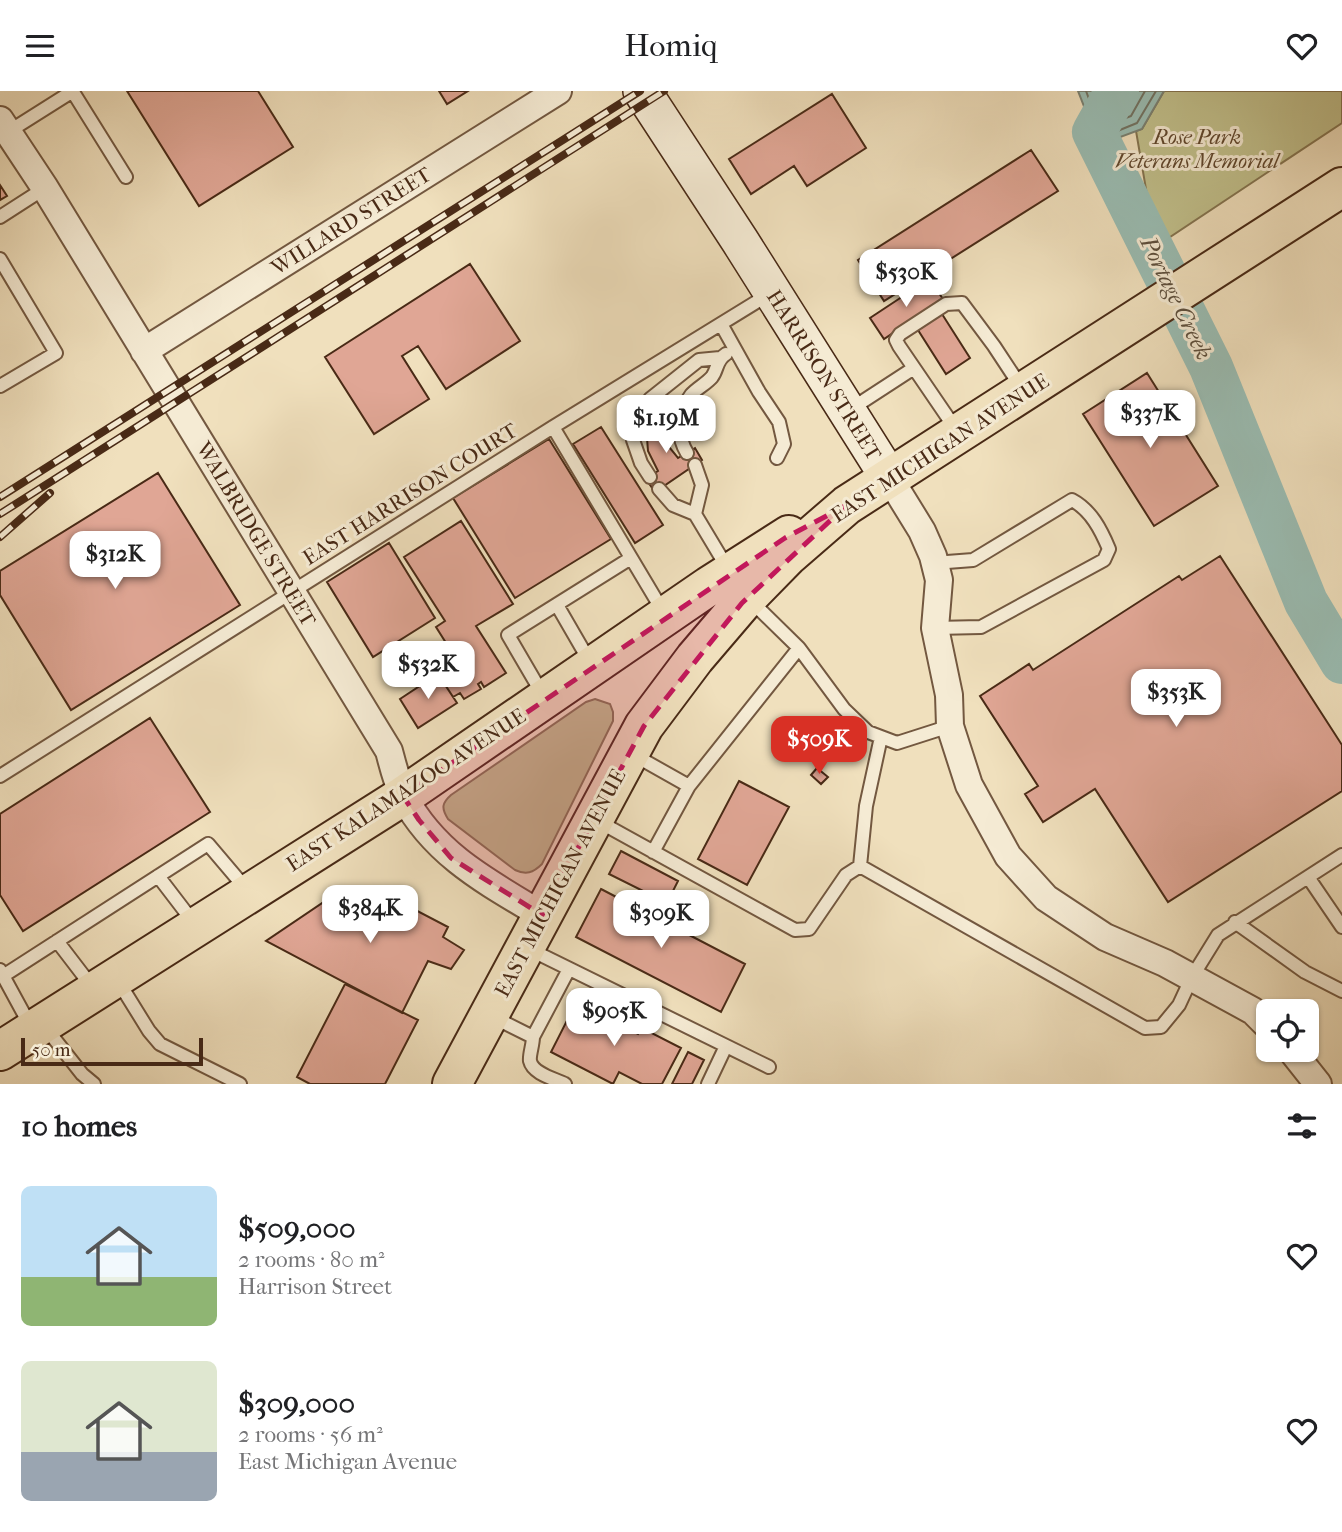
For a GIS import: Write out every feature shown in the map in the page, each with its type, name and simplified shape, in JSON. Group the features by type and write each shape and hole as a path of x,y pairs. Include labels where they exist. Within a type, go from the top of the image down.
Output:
{"main road":[{"name":"EAST MICHIGAN AVENUE","path":"847,505 1342,187"},
{"name":"EAST KALAMAZOO AVENUE","path":"0,1051 403,796 666,615 738,585 785,538 847,505"},
{"name":"EAST MICHIGAN AVENUE","path":"452,1084 644,726 695,658 738,585"}],"street":[{"name":"WILLARD STREET","path":"145,351 558,91"},
{"name":"HARRISON STREET","path":"642,91 922,531 939,580 935,628 949,695 950,726 969,785 1008,856 1046,898 1105,937 1192,977 1256,1014"},
{"name":"WALBRIDGE STREET","path":"4,126 45,188 389,751 403,796 451,858 534,931"},
{"path":"1301,1062 1318,1084"}],"lane":[{"path":"4,126 73,91 126,177"},
{"path":"0,216 45,188"},
{"path":"0,259 56,353 0,386"},
{"name":"EAST HARRISON COURT","path":"0,776 553,427 772,293"},
{"path":"959,434 896,340 900,334 946,304 961,303 1024,392"},
{"path":"721,324 779,422 784,444 777,459"},
{"path":"650,477 640,463 633,440 637,417 650,399 699,360 720,358 735,348"},
{"path":"687,453 681,444 680,418 690,396 713,376 720,358"},
{"path":"848,411 914,368"},
{"path":"553,427 666,615"},
{"path":"695,465 702,485 695,515"},
{"path":"659,489 673,505 695,515 738,585 799,648 844,709 867,731 897,743 950,726"},
{"path":"934,563 973,560 1072,500 1082,505 1100,529 1109,549 1104,560 981,627 935,628"},
{"path":"545,698 508,635 631,558"},
{"path":"557,605 592,666"},
{"path":"653,852 689,786 799,648"},
{"path":"860,866 866,806 881,737"},
{"path":"630,752 689,786"},
{"path":"594,819 795,930 809,929 846,875 860,866"},
{"path":"94,1084 38,1027 2,973 57,941 208,843 250,893"},
{"path":"860,866 1145,1028 1161,1027 1179,1005 1192,977 1218,935 1342,855"},
{"path":"158,876 197,926"},
{"path":"1308,877 1342,927"},
{"path":"1235,922 1305,972 1342,991"},
{"path":"534,931 569,969 769,1067"},
{"path":"57,941 106,984 160,1044 240,1084"},
{"path":"565,1084 537,1071 530,1060 533,1037 569,969"},
{"path":"489,1016 533,1037"},
{"path":"708,1084 726,1046"}],"highlighted area":[{"path":"847,505 742,603 644,726 542,915 451,858 403,796 785,538"}],"green space":[{"name":"Rose Park Veterans Memorial","path":"1164,91 1342,91 1342,123 1167,239 1153,230 1136,131 1142,129"},
{"path":"595,699 610,704 613,721 539,867 526,873 515,870 448,819 444,806 451,795 586,702"}],"water":[{"path":"1078,91 1164,91 1142,129 1115,139 1094,132"}],"building":[{"path":"127,91 258,91 293,147 199,206"},
{"path":"439,91 468,91 447,104"},
{"path":"832,94 866,148 807,186 794,166 751,194 729,159"},
{"path":"1031,150 1058,191 884,301 858,260"},
{"path":"0,185 7,196 0,200"},
{"path":"470,264 520,341 446,389 418,346 402,356 429,399 374,434 325,357"},
{"path":"929,279 943,299 884,339 870,318"},
{"path":"942,314 970,358 946,374 918,330"},
{"path":"1147,373 1218,486 1154,526 1083,414"},
{"path":"652,414 667,416 665,442 678,458 695,448 702,460 655,492 646,479 658,471 648,451 647,438"},
{"path":"601,427 663,525 635,543 573,444"},
{"path":"549,439 611,539 515,598 453,498"},
{"path":"158,473 240,605 71,710 0,595 0,571"},
{"path":"461,521 513,604 476,626 506,673 484,687 481,682 478,684 481,689 464,699 460,693 453,697 438,674 458,662 436,627 445,621 404,557"},
{"path":"389,543 435,618 373,657 327,582"},
{"path":"1220,556 1342,745 1342,791 1168,902 1095,789 1043,822 1025,794 1038,786 980,696 1029,664 1033,670 1179,576 1182,580"},
{"path":"438,674 457,703 418,728 400,699"},
{"path":"150,718 210,812 23,931 0,895 0,814"},
{"path":"817,768 828,777 821,784 811,775"},
{"path":"739,781 789,807 747,885 698,859"},
{"path":"621,851 678,881 667,903 609,874"},
{"path":"343,889 376,908 385,894 448,927 443,937 464,950 451,969 428,961 402,1013 266,941"},
{"path":"601,889 745,964 721,1012 576,937"},
{"path":"345,984 418,1020 385,1084 310,1084 297,1077"},
{"path":"578,999 603,1012 601,1015 638,1034 642,1028 681,1048 662,1084 642,1084 619,1072 613,1084 551,1052"},
{"path":"688,1052 704,1060 692,1084 672,1084"}],"waterway":[{"name":"Portage Creek","path":"1117,91 1094,132 1211,367 1306,602 1342,662"}],"railway":[{"path":"0,497 640,91"},
{"path":"0,514 664,91"},
{"path":"0,537 50,493"}]}
